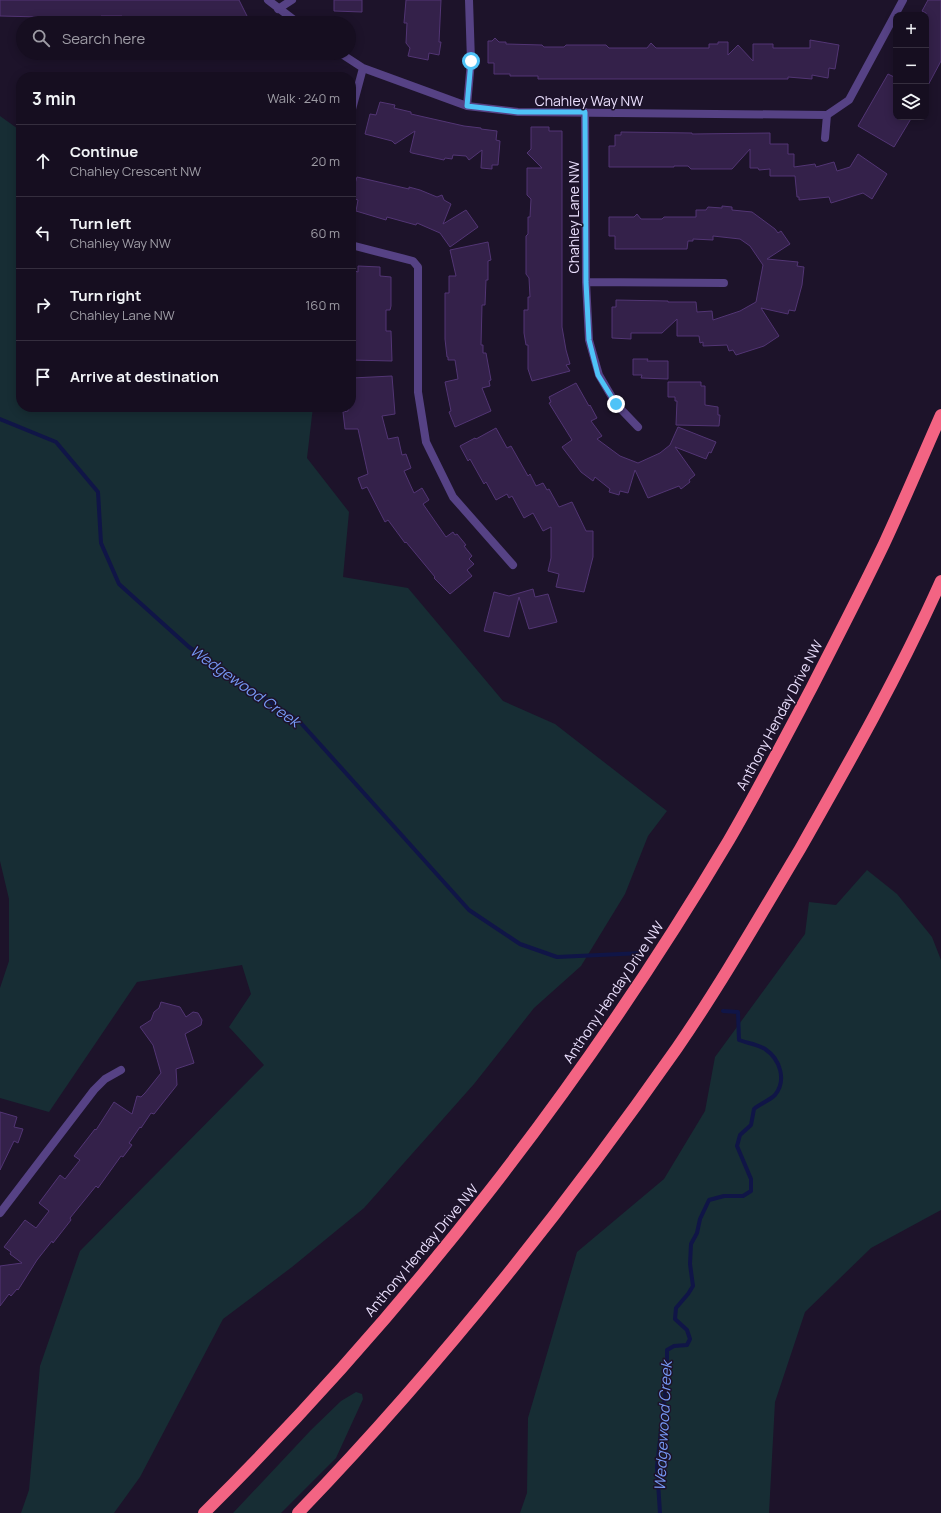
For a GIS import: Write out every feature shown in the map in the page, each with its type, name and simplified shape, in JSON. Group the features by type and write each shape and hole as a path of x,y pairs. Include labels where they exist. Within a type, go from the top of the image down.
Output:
{"highway":[{"name":"Anthony Henday Drive NW","path":"204,1513 254,1463 422,1276 500,1178 637,985 729,840 771,764 884,544 941,415"},
{"path":"298,1513 384,1421 498,1286 581,1181 678,1047 732,964 850,762 921,625 941,581"}],"street":[{"path":"268,0 288,16"},
{"path":"278,9 292,0"},
{"path":"467,106 471,61 470,0"},
{"path":"825,138 827,115 849,100 903,0"},
{"name":"Chahley Way NW","path":"351,60 363,68 467,106 518,112 827,115"},
{"path":"356,94 363,68"},
{"name":"Chahley Lane NW","path":"585,112 586,282 589,340 598,375 616,404 638,427"},
{"path":"356,246 413,260 418,266 418,392 426,442 453,497 513,565"},
{"path":"586,282 724,283"},
{"path":"0,1213 94,1090 105,1079 121,1070"}],"shaded area":[{"path":"0,116 16,127 16,412 312,412 307,458 349,512 343,577 408,588 503,701 555,724 667,811 648,836 625,894 581,966 534,1008 474,1084 364,1208 292,1267 223,1319 140,1477 114,1513 21,1513 29,1490 40,1366 80,1251 264,1065 229,1027 251,994 242,965 137,982 49,1112 0,1098 0,988 9,961 9,899 0,861"},
{"path":"867,870 897,894 932,937 941,960 941,1210 871,1248 805,1312 775,1402 769,1513 520,1513 527,1493 528,1418 577,1252 664,1179 705,1111 715,1057 805,934 809,902 836,905"},
{"path":"356,1392 362,1394 363,1399 336,1458 281,1513 233,1513 311,1430 341,1401"}],"building":[{"path":"0,0 239,0 247,16 16,16 0,16"},
{"path":"334,0 362,0 362,12 334,11"},
{"path":"406,0 441,0 439,42 441,42 439,55 429,53 428,60 408,56 410,48 406,43 407,23 404,23"},
{"path":"928,0 941,0 941,61 929,83 929,12 922,11"},
{"path":"495,38 499,42 506,42 506,44 542,45 544,47 564,47 566,45 606,45 609,48 647,48 651,43 656,48 709,48 709,44 728,42 728,55 738,45 753,61 753,44 773,44 773,48 810,48 810,40 839,45 835,69 829,68 828,78 812,75 812,79 788,77 788,79 538,79 538,76 510,76 510,74 494,74 494,63 488,63 488,41 492,41"},
{"path":"888,74 893,76 893,120 910,120 894,147 858,126"},
{"path":"380,102 395,105 394,108 411,112 411,114 464,126 497,131 496,140 500,141 498,165 492,165 492,169 481,168 482,150 469,160 466,156 453,155 452,159 445,158 444,160 412,153 410,152 415,131 395,144 392,141 365,134 370,114 376,115"},
{"path":"531,127 549,127 549,131 562,131 562,327 570,364 566,365 570,371 532,381 528,369 528,345 526,345 524,333 524,310 528,310 528,297 530,297 529,278 526,274 526,236 528,234 528,217 530,217 531,199 527,195 527,168 542,168 527,153 531,149"},
{"path":"621,132 692,134 770,133 770,144 788,144 788,154 794,154 794,167 815,164 816,167 834,162 837,171 850,167 858,154 887,174 872,199 863,193 831,203 829,197 799,200 799,197 797,197 795,176 770,176 770,169 759,170 758,168 750,168 750,149 732,169 691,169 688,166 609,167 609,146 615,146 615,135 621,135"},
{"path":"357,177 409,189 409,187 437,197 442,195 444,200 451,204 443,224 466,210 478,227 450,247 440,233 417,223 416,225 387,217 386,220 356,211 358,200 356,199"},
{"path":"722,206 732,207 732,210 752,212 775,229 778,233 781,231 790,244 767,259 798,262 797,266 804,267 802,285 795,311 789,310 788,314 761,308 779,336 764,346 736,355 733,350 729,351 727,345 703,346 703,342 700,343 699,336 677,336 677,319 662,333 631,333 631,339 612,338 612,307 616,307 616,300 696,302 697,312 712,311 713,320 740,311 756,302 763,265 750,246 740,239 713,236 713,240 693,239 693,241 688,241 687,249 615,249 615,236 609,236 609,217 634,217 637,214 641,219 696,217 696,210 706,210 708,207 722,208"},
{"path":"488,242 491,260 488,261 488,280 486,280 485,305 482,305 481,345 483,345 483,353 486,353 491,380 489,381 490,386 482,388 491,411 455,427 449,412 451,411 445,382 458,379 455,360 448,360 447,357 445,339 445,293 449,293 449,276 456,276 450,250"},
{"path":"358,266 380,267 380,276 391,277 391,306 390,310 386,310 386,331 391,331 392,361 356,360 356,271 358,272"},
{"path":"633,359 668,361 668,379 641,378 642,375 633,375"},
{"path":"392,376 395,414 382,416 388,439 398,437 402,455 406,454 411,468 404,471 414,493 422,488 429,500 423,504 446,537 453,532 455,535 457,534 466,545 464,546 472,556 469,559 474,564 467,570 472,576 450,594 434,578 435,577 406,542 405,543 388,520 385,522 367,487 362,489 358,478 368,474 358,429 345,429 343,412 356,412 356,378"},
{"path":"668,382 701,382 701,386 705,386 705,405 718,407 718,415 720,415 719,426 676,425 677,401 675,401 675,397 668,397"},
{"path":"576,383 597,418 591,421 602,436 597,439 620,456 638,463 660,453 670,445 678,427 716,442 711,453 709,452 706,459 675,447 695,475 689,480 690,482 681,489 679,486 648,498 635,470 628,493 620,491 619,495 609,492 610,489 595,477 593,481 581,472 562,447 572,440 549,403 551,402 549,397"},
{"path":"496,428 507,448 511,446 528,476 530,474 536,486 543,483 547,490 549,489 559,507 572,502 586,531 593,531 593,557 584,592 556,587 559,574 548,571 551,558 551,527 543,531 533,513 524,518 512,496 509,498 507,494 496,500 486,482 484,484 470,459 468,461 460,446"},
{"path":"533,589 535,597 548,594 557,622 529,629 519,597 509,637 484,631 494,592 509,596"},
{"path":"161,1002 180,1007 186,1017 193,1012 198,1013 202,1020 201,1025 185,1034 194,1063 176,1069 177,1085 154,1114 151,1113 141,1128 140,1127 129,1143 132,1145 123,1157 121,1156 98,1188 96,1186 70,1218 71,1220 53,1243 52,1241 37,1260 18,1290 17,1289 11,1296 9,1294 0,1306 0,1266 22,1263 10,1254 11,1252 4,1247 25,1220 36,1228 49,1211 39,1203 60,1175 65,1179 80,1160 74,1156 95,1129 96,1130 114,1102 132,1114 137,1096 141,1097 161,1073 153,1045 140,1027 151,1020 154,1012 159,1008"},
{"path":"0,1112 17,1117 14,1127 23,1129 18,1143 14,1141 0,1170"}],"waterway":[{"name":"Wedgewood Creek","path":"0,419 56,442 98,492 101,543 119,584 189,647 300,722 469,910 520,944 557,957 642,953"},
{"name":"Wedgewood Creek","path":"660,1513 657,1467 667,1377 667,1350 674,1346 687,1345 690,1339 687,1330 675,1319 676,1308 693,1286 690,1264 691,1244 697,1233 700,1219 709,1200 724,1196 743,1196 751,1191 751,1179 737,1146 740,1135 751,1125 754,1109 775,1095 781,1083 780,1070 775,1058 760,1046 739,1040 738,1012 723,1011"}],"route":[{"path":"471,61 467,106 518,112 585,112 586,282 589,340 598,375 616,404"}]}
